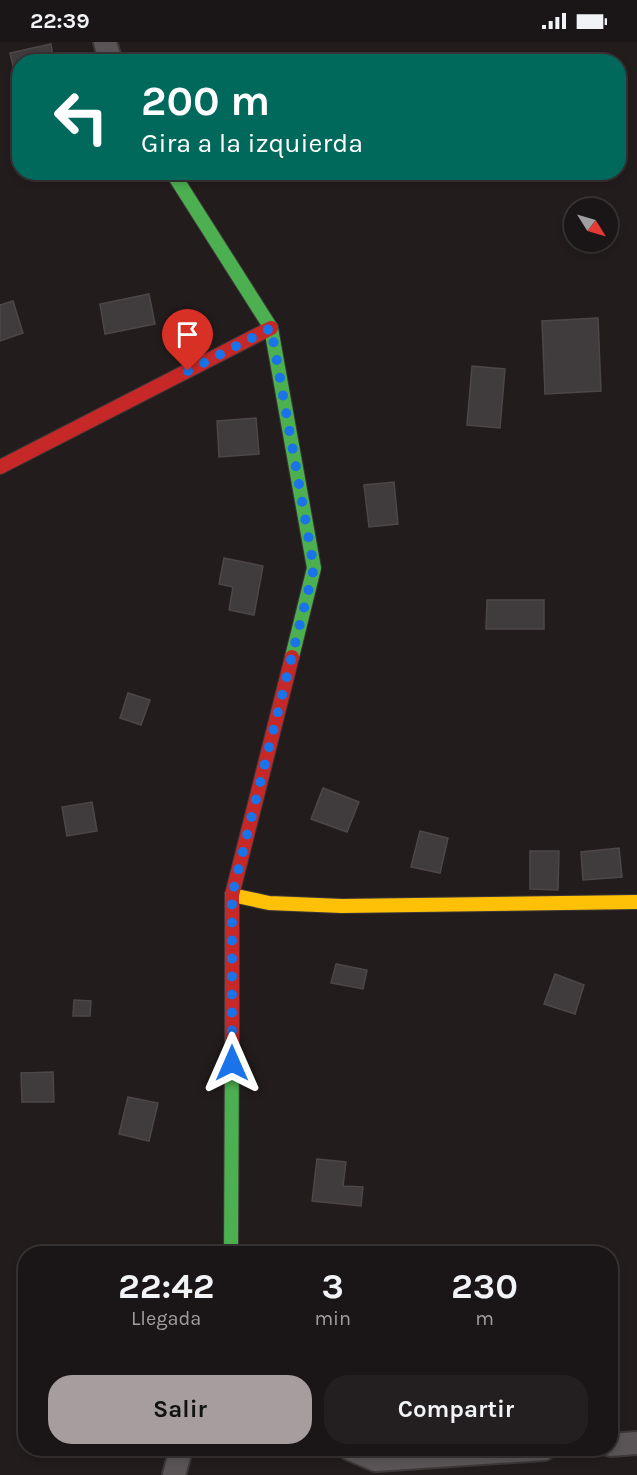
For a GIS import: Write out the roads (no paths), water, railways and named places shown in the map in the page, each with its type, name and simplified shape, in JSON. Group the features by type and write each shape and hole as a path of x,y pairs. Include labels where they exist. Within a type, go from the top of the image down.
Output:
{"street":[{"path":"177,180 271,328 314,568 232,895 231,1246"},
{"path":"0,467 271,328"},
{"path":"232,895 269,903 342,906 637,902"},
{"path":"618,1444 637,1443"},
{"path":"174,1475 179,1456"},
{"path":"367,1456 376,1460 437,1456"}]}
